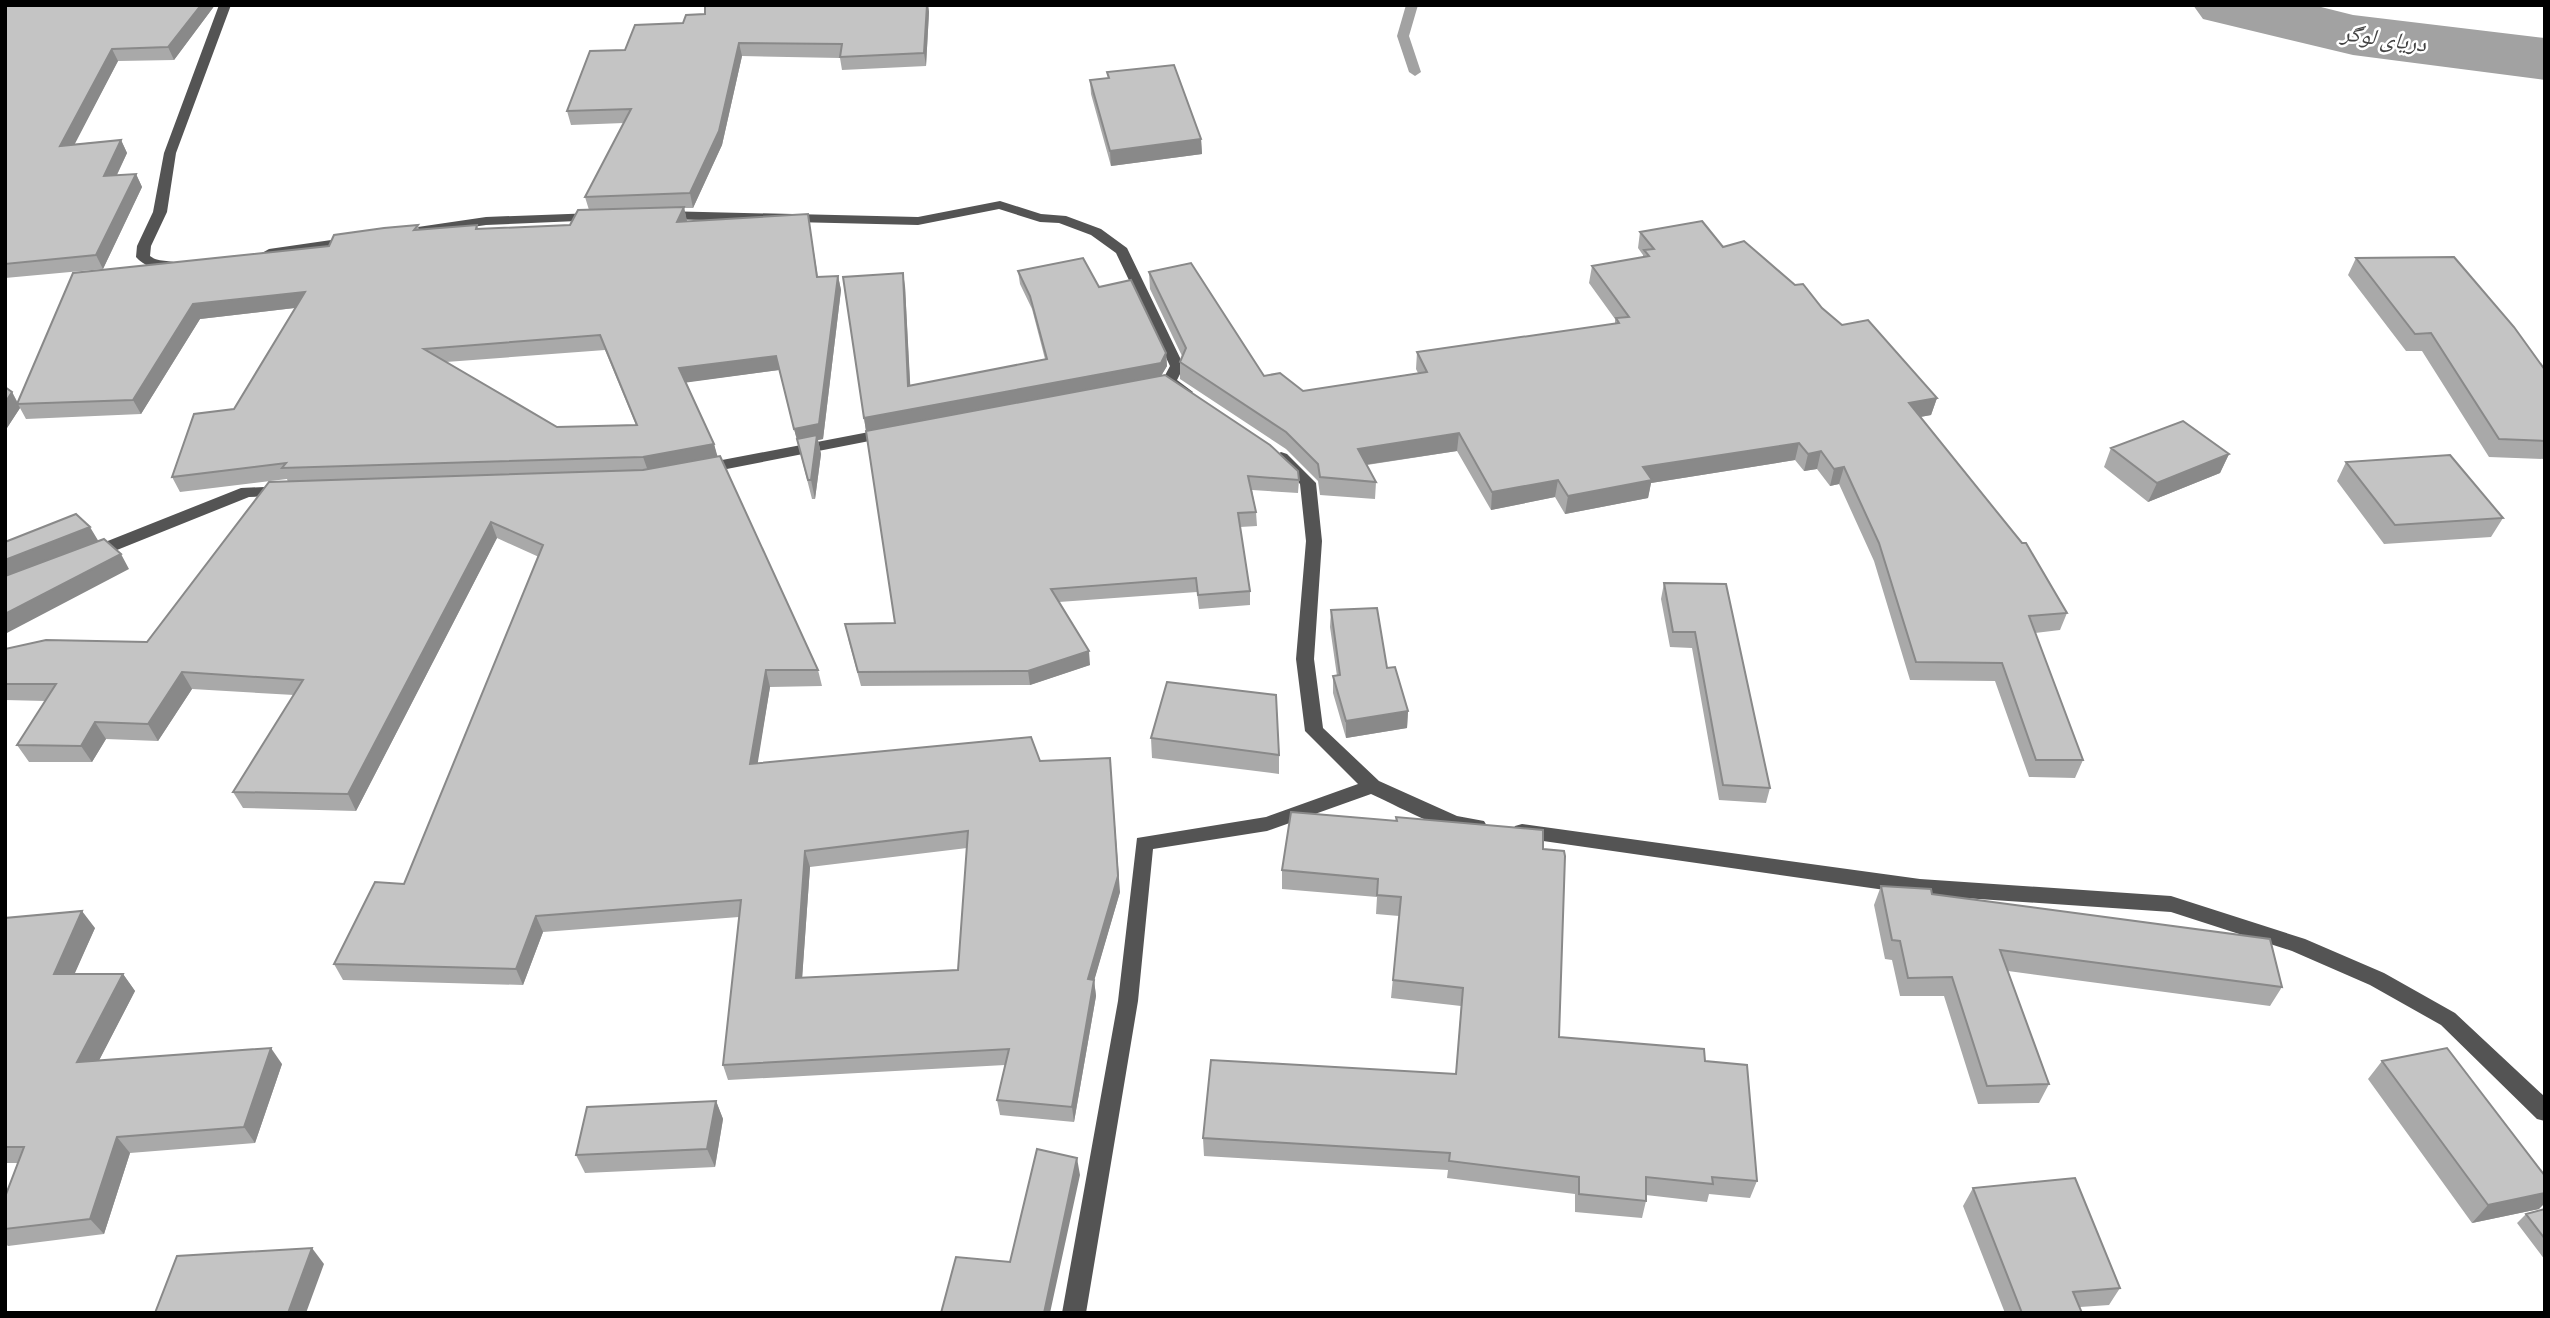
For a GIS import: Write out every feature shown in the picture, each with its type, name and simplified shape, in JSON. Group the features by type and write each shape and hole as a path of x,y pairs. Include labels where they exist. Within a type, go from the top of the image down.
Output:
{"street":[{"path":"187,265 153,265 143,257 144,246 160,212 170,153 225,5"},
{"path":"647,215 701,214 918,221 1000,205 1040,218 1061,219 1096,232 1122,251 1177,366 1162,382 1202,403"},
{"path":"393,235 486,221 607,217"},
{"path":"248,256 367,239"},
{"path":"689,471 909,430"},
{"path":"1267,446 1308,483 1314,541 1305,659 1314,730 1372,786 1454,823 1920,887 2171,904 2298,946 2377,979 2448,1019 2545,1112"},
{"path":"75,561 247,492 302,490"},
{"path":"1074,1313 1128,1001 1144,843 1267,824 1372,786"}],"building":[{"path":"5,5 201,5 168,47 112,49 60,146 121,140 104,176 136,174 96,255 5,264"},
{"path":"705,5 927,5 924,53 840,57 842,44 739,43 719,131 690,193 585,197 631,109 567,111 590,51 625,50 635,25 683,23 686,15 705,14"},
{"path":"1174,65 1201,139 1110,151 1090,80 1109,78 1107,72"},
{"path":"684,207 677,222 808,214 817,277 838,276 819,424 794,429 776,356 679,368 714,444 643,457 282,468 286,463 172,477 194,414 234,409 305,292 193,304 133,400 17,404 73,273 329,246 334,235 384,228 418,225 414,230 477,225 476,229 570,225 578,210","holes":["600,335 637,425 557,427 424,349"]},
{"path":"1702,221 1723,247 1744,241 1795,285 1803,284 1822,308 1842,325 1868,320 1937,398 1909,403 2022,543 2026,543 2067,613 2029,616 2083,760 2036,760 2002,663 1916,662 1879,543 1844,467 1834,469 1821,451 1808,454 1799,443 1643,467 1652,480 1568,496 1558,480 1492,492 1459,433 1358,449 1376,482 1320,477 1318,464 1286,432 1180,362 1186,348 1149,272 1191,263 1264,376 1280,373 1303,391 1427,372 1417,352 1619,323 1616,318 1629,317 1592,266 1649,256 1644,250 1654,249 1640,232"},
{"path":"2454,257 2514,327 2545,370 2545,441 2499,439 2431,333 2415,334 2356,258"},
{"path":"1083,258 1099,287 1131,280 1166,353 1161,363 864,418 843,277 903,273 908,386 1047,359 1030,296 1018,271"},
{"path":"1165,375 1270,445 1298,471 1299,480 1248,476 1256,512 1238,513 1250,591 1198,595 1196,578 1051,589 1089,651 1028,671 858,672 845,624 895,623 866,431"},
{"path":"5,387 12,392 5,403"},
{"path":"2183,421 2229,454 2157,483 2111,448"},
{"path":"817,435 811,480 808,480 797,439"},
{"path":"2450,455 2503,518 2395,525 2346,462"},
{"path":"720,456 818,670 766,670 750,764 1031,737 1040,761 1110,758 1118,876 1088,979 1094,980 1072,1107 997,1100 1009,1049 723,1065 741,900 536,916 516,969 334,964 375,882 404,884 543,545 491,522 348,794 233,792 303,680 182,672 148,724 95,722 81,746 17,745 56,684 5,684 5,649 46,640 147,642 269,482 643,470","holes":["968,831 958,970 796,978 805,851"]},
{"path":"76,514 90,527 5,560 5,542"},
{"path":"104,539 121,554 5,614 5,576"},
{"path":"1664,583 1726,584 1770,788 1723,785 1695,632 1673,632"},
{"path":"1377,608 1387,668 1395,667 1408,711 1346,721 1333,676 1340,675 1331,610"},
{"path":"1167,682 1276,695 1279,755 1151,738"},
{"path":"1291,812 1397,821 1396,817 1543,830 1543,849 1564,851 1565,856 1559,1037 1704,1049 1705,1061 1747,1065 1757,1181 1712,1177 1713,1184 1646,1177 1646,1201 1579,1194 1579,1177 1449,1161 1450,1153 1203,1138 1211,1060 1456,1074 1463,988 1393,980 1401,897 1377,895 1378,879 1282,870"},
{"path":"1881,886 1931,889 1932,894 2270,939 2282,987 2000,950 2049,1084 1987,1086 1952,977 1908,978 1900,941 1892,940"},
{"path":"82,911 54,974 123,974 77,1062 271,1048 244,1127 117,1137 90,1219 5,1229 5,1197 24,1147 5,1147 5,918"},
{"path":"2447,1048 2545,1176 2545,1193 2488,1205 2382,1061"},
{"path":"716,1101 707,1149 576,1155 587,1107"},
{"path":"1037,1149 1077,1158 1044,1313 941,1313 956,1257 1010,1262"},
{"path":"2075,1178 2120,1288 2073,1292 2082,1313 2022,1313 1973,1188"},
{"path":"2545,1209 2545,1239 2526,1214"},
{"path":"312,1248 288,1313 155,1313 177,1256"}],"waterway":[{"path":"1412,5 1403,36 1415,72"},
{"name":"دریای لوگر","path":"2226,5 2353,35 2545,59"}]}
